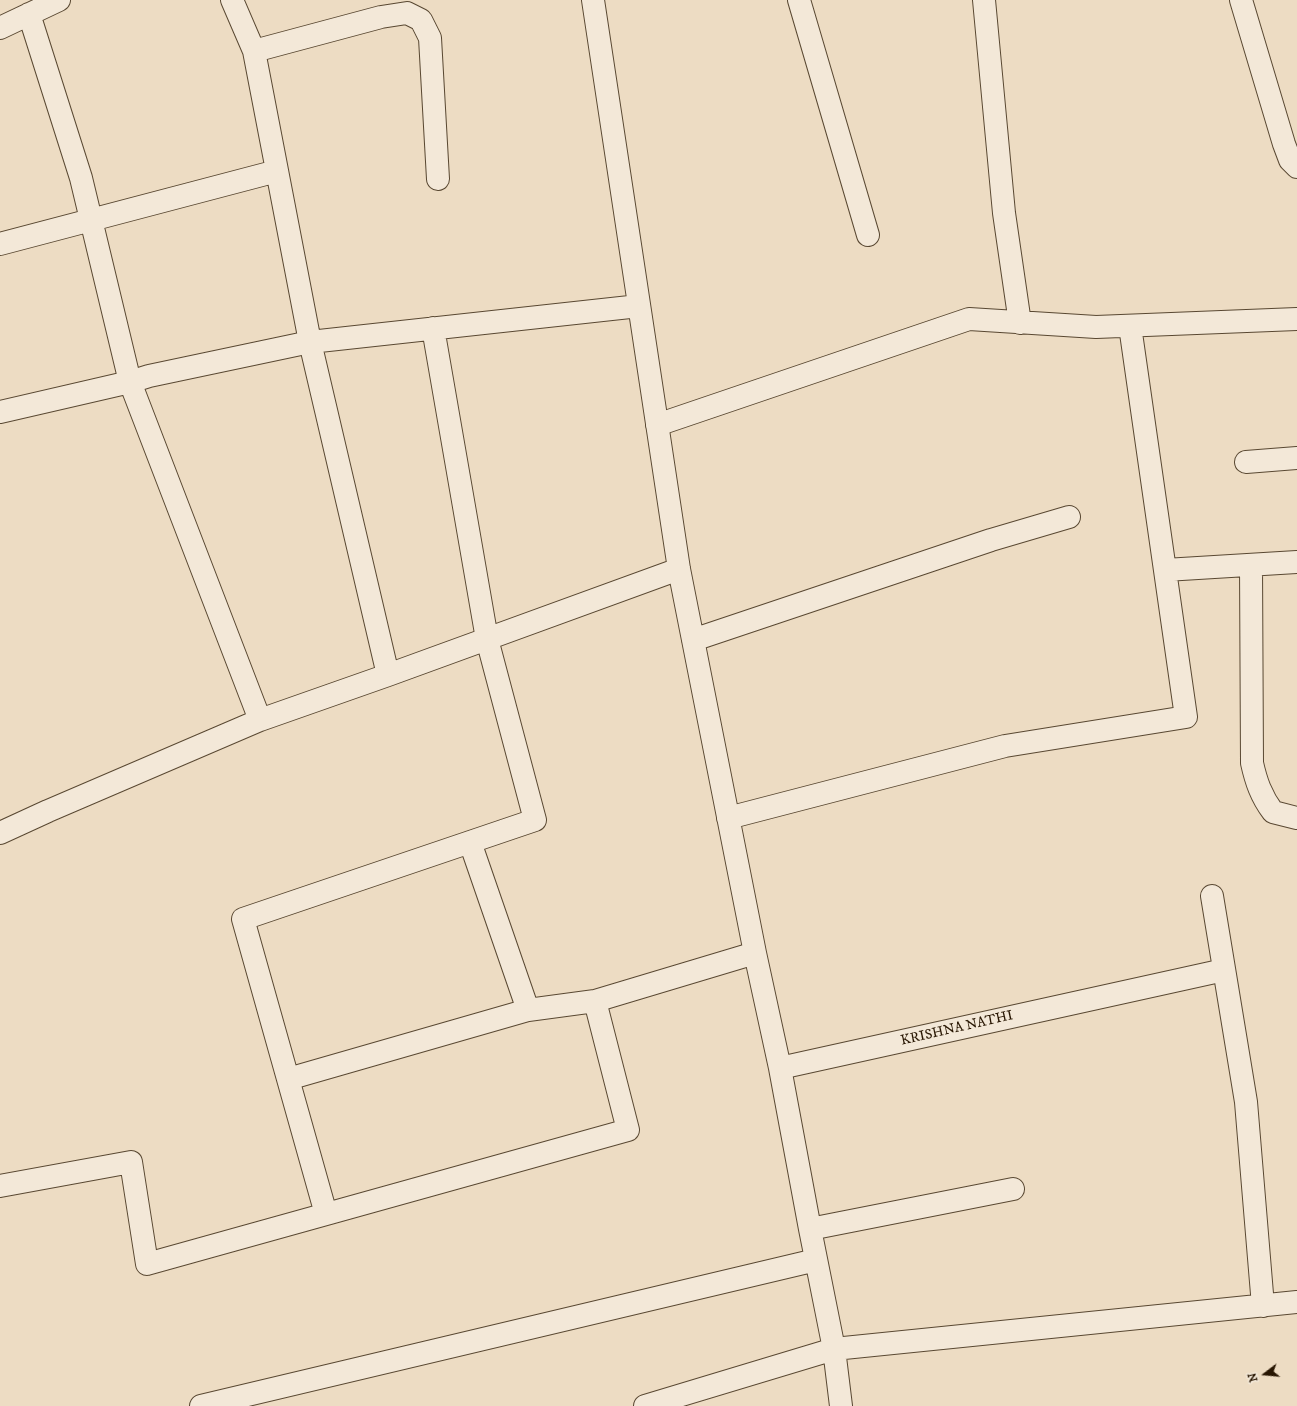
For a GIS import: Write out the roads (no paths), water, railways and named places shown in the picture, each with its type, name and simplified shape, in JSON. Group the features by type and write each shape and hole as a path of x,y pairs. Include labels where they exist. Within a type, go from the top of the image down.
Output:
{"street":[{"path":"0,28 59,0"},
{"path":"232,0 254,51 310,342 388,675"},
{"path":"593,0 679,569 755,953 780,1068 834,1349 841,1406"},
{"path":"799,0 868,236"},
{"path":"984,0 1004,213 1020,323"},
{"path":"1241,0 1284,144 1290,160 1297,167"},
{"path":"254,51 381,17 407,13 421,20 430,38 438,179"},
{"path":"29,14 81,178 130,382 260,720"},
{"path":"0,244 277,171"},
{"path":"0,412 130,382 149,376 310,342 639,306"},
{"path":"657,425 969,319 1096,327 1297,319"},
{"path":"728,818 1005,746 1186,717 1130,326"},
{"path":"326,1214 243,920 535,820 487,639 433,328"},
{"path":"1246,462 1297,458"},
{"path":"693,640 991,540 1068,517"},
{"path":"1165,570 1297,562"},
{"path":"1251,565 1252,763 1258,786 1265,801 1273,812 1297,818"},
{"path":"0,833 260,720 679,569"},
{"path":"470,842 528,1010"},
{"path":"1212,896 1246,1102 1263,1306"},
{"path":"288,1079 528,1010 594,1001 755,953"},
{"name":"KRISHNA NATHI","path":"780,1068 1224,970"},
{"path":"0,1186 131,1162 147,1264 628,1130 594,1001"},
{"path":"810,1229 1013,1189"},
{"path":"201,1406 816,1260"},
{"path":"646,1406 834,1349 1297,1302"}]}
